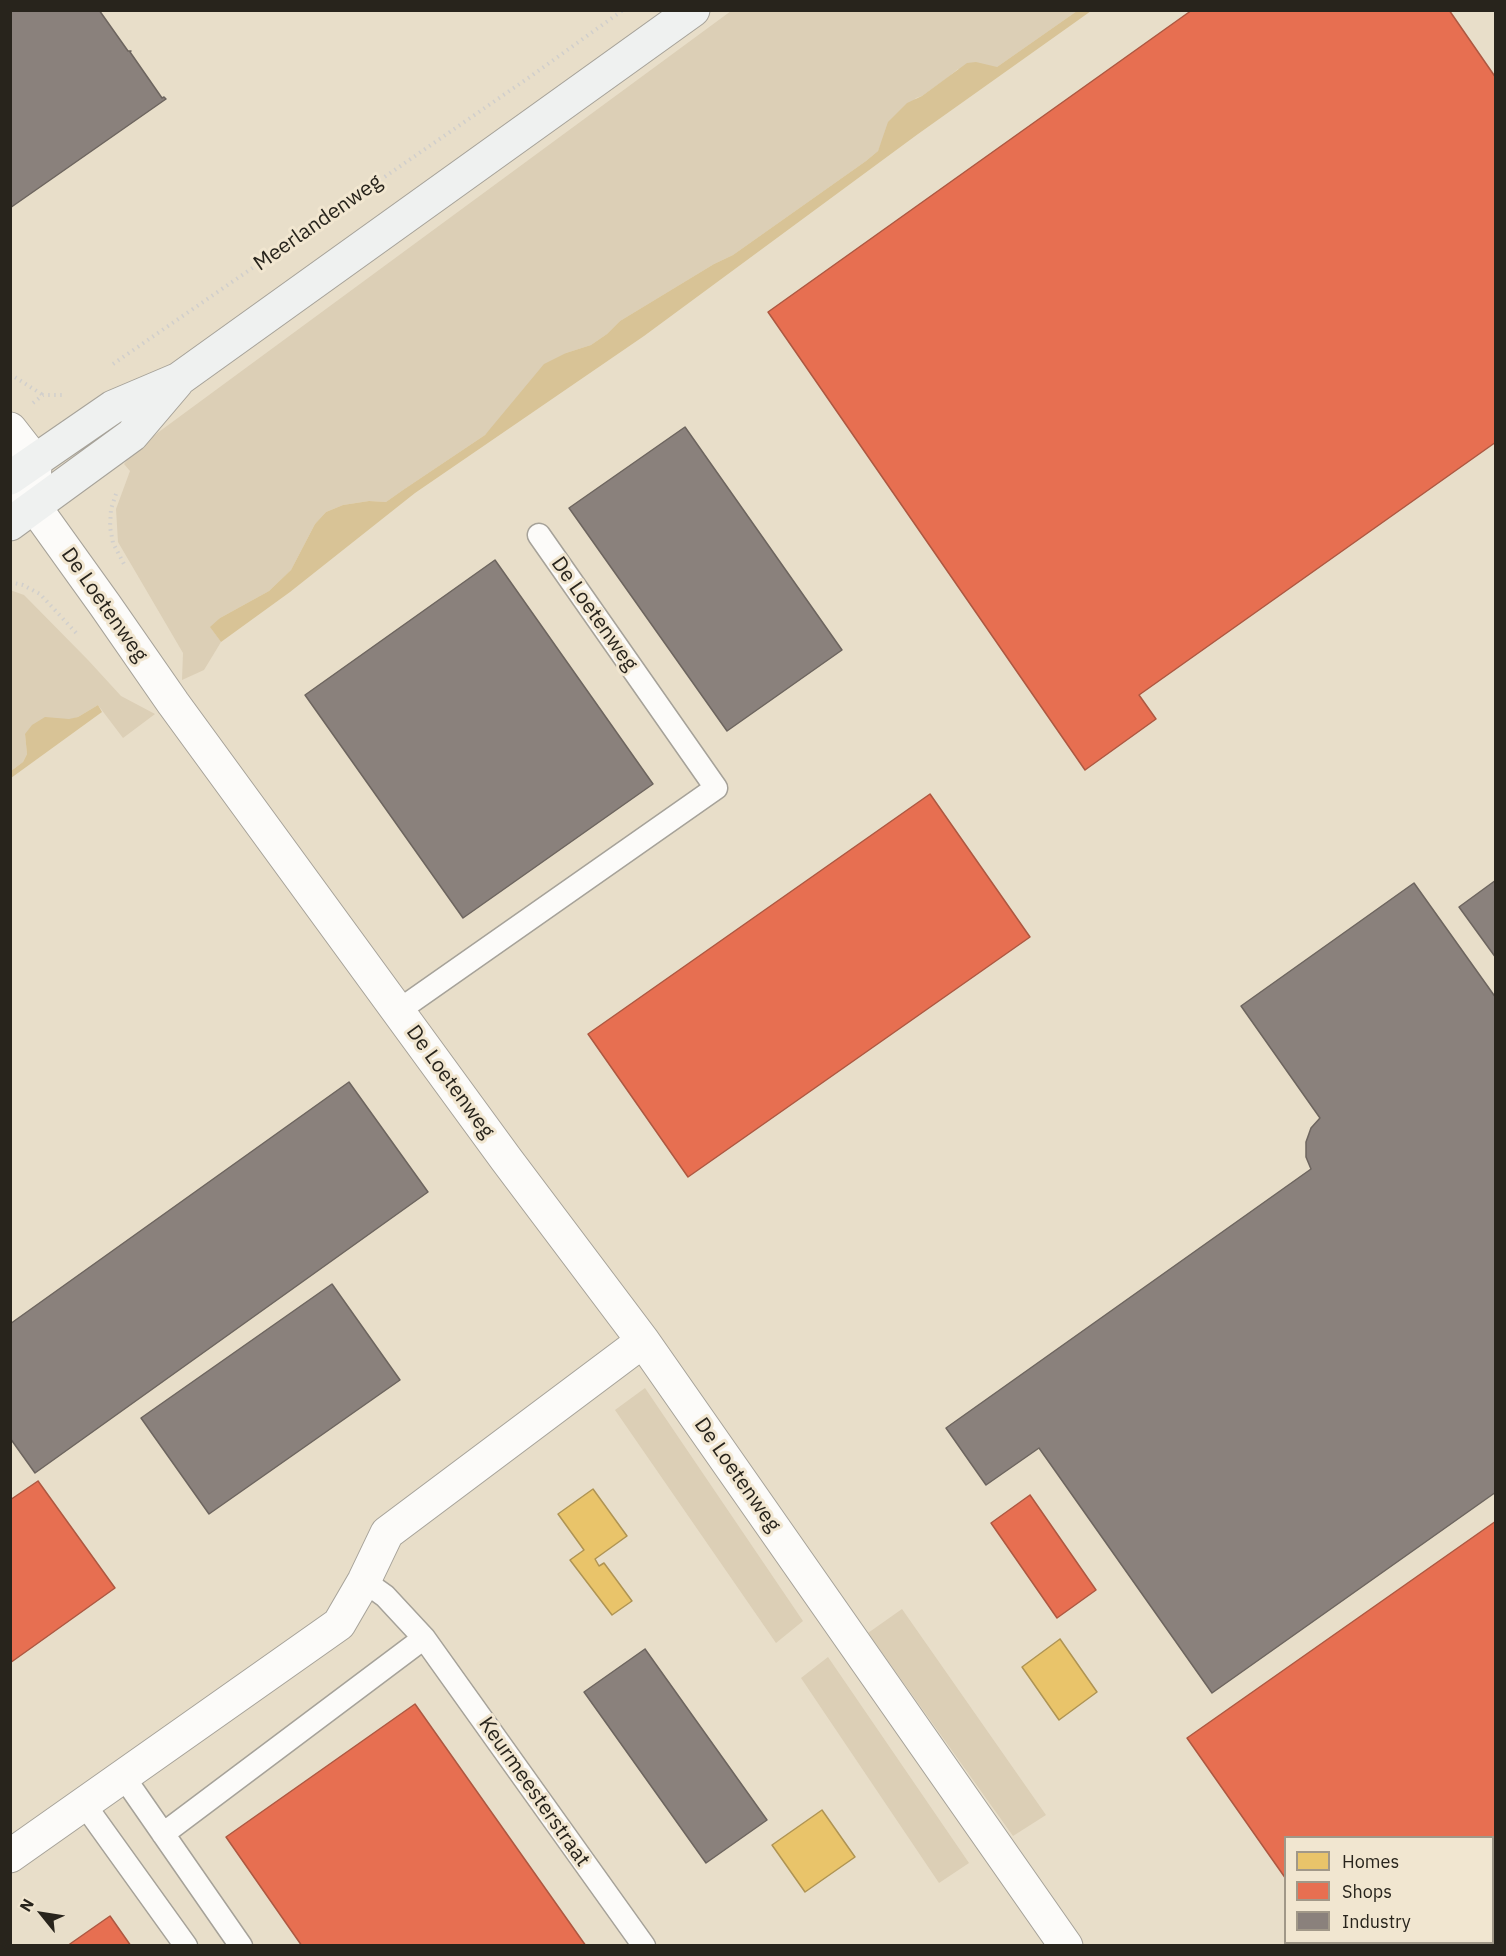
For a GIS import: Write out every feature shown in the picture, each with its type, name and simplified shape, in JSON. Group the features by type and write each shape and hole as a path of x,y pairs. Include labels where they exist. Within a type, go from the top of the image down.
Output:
{"street":[{"path":"23,470 113,407 179,378 693,10"},
{"path":"18,509 108,453 132,435 179,378"},
{"path":"18,509 23,470 19,418"},
{"name":"De Loetenweg","path":"18,509 105,604 173,704 643,1341 1066,1946"},
{"path":"10,1856 339,1624 364,1581 387,1533 643,1341"}],"lane":[{"name":"De Loetenweg","path":"398,1011 716,788 539,535"},
{"name":"Keurmeesterstraat","path":"364,1581 385,1596 424,1638 644,1946"},
{"path":"163,1834 424,1638"},
{"path":"123,1776 241,1946"},
{"path":"84,1804 186,1946"}],"path":[{"name":"Meerlandenweg","path":"108,368 534,74 622,10"},
{"path":"10,374 43,395 69,395 88,423"},
{"path":"19,418 43,395"},
{"name":"De Loetenweg","path":"108,453 119,471 120,482 111,509 111,535 129,572"}],"shaded area":[{"path":"11,11 1495,11 1495,1945 11,1946"},
{"path":"731,11 1077,11 997,67 958,69 916,98 883,139 878,151 866,161 733,255 714,264 620,321 591,345 566,353 485,435 386,502 369,501 343,505 326,512 315,524 291,570 269,591 220,618 211,628 221,642 204,670 182,680 183,653 118,542 116,509 130,471 124,464 137,448"},
{"path":"1077,11 1091,11 918,134 644,336 415,493 290,592 221,642 210,627 220,618 269,591 291,570 315,524 326,512 343,505 369,501 386,502 485,435 544,364 566,353 591,345 620,321 714,264 733,255 866,161 878,151 888,122 907,103 922,96 967,63 976,62 997,67"},
{"path":"10,590 24,595 121,696 155,714 123,738 98,705 78,717 25,734 27,754 23,762 11,771"},
{"path":"98,705 102,712 11,778 11,771 23,762 27,754 25,734 32,725 45,717 69,719 78,717"},
{"path":"645,1388 803,1621 776,1643 615,1410"},
{"path":"902,1609 1046,1815 1013,1836 868,1633"},
{"path":"828,1657 969,1863 939,1883 801,1678"}],"building: Homes":[{"path":"593,1489 627,1536 595,1559 599,1566 604,1563 632,1601 612,1615 570,1560 584,1550 558,1514"},
{"path":"1060,1639 1097,1692 1059,1720 1022,1667"},
{"path":"822,1810 855,1857 805,1892 772,1845"}],"building: Shops":[{"path":"1192,10 1449,10 1496,78 1496,442 1139,695 1156,719 1085,770 768,312"},
{"path":"930,794 1030,937 688,1177 588,1034"},
{"path":"38,1481 115,1588 10,1663 10,1500"},
{"path":"1030,1495 1096,1590 1057,1618 991,1523"},
{"path":"1496,1521 1496,1946 1332,1946 1331,1944 1494,1944 1494,1836 1284,1836 1284,1876 1187,1738"},
{"path":"415,1704 586,1946 302,1946 226,1837"},
{"path":"110,1916 131,1946 67,1946"}],"building: Industry":[{"path":"10,10 99,10 128,51 131,51 162,98 166,99 10,208"},
{"path":"685,427 842,650 727,731 569,508"},
{"path":"495,560 653,784 463,918 305,695"},
{"path":"1496,880 1496,958 1459,907"},
{"path":"1414,883 1496,998 1496,1492 1212,1693 1039,1448 986,1485 946,1428 1311,1169 1306,1157 1306,1142 1311,1128 1320,1118 1241,1006"},
{"path":"349,1082 428,1192 35,1473 10,1438 10,1324"},
{"path":"332,1284 400,1380 209,1514 141,1418"},
{"path":"645,1649 767,1820 706,1863 584,1692"}]}
